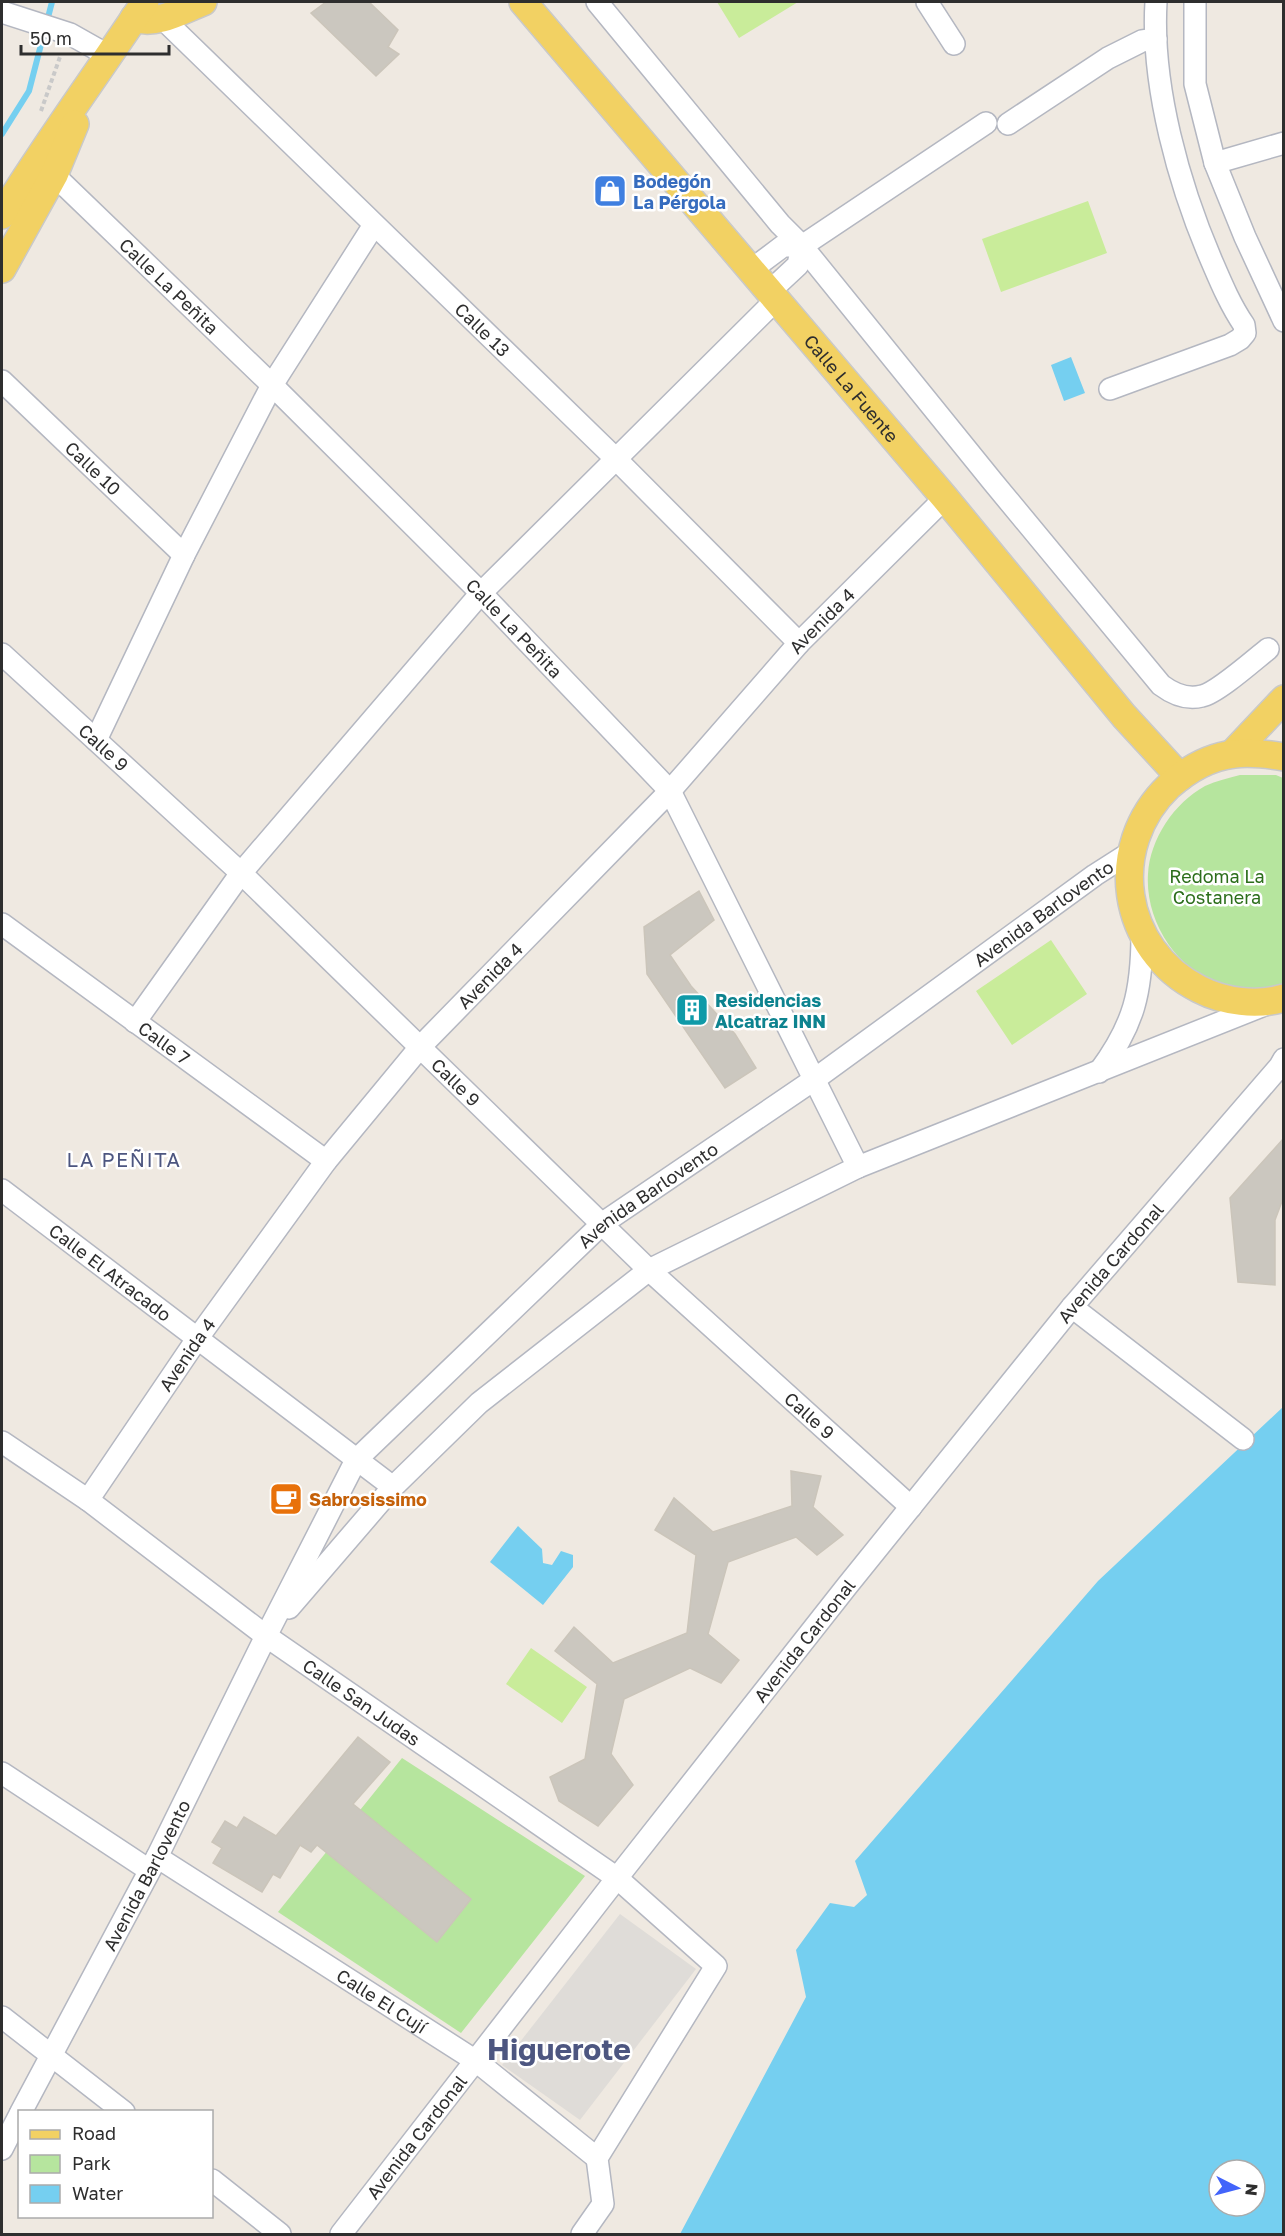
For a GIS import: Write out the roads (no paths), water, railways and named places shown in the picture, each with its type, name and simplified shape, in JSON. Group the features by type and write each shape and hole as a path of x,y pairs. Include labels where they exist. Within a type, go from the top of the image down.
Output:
{"main road":[{"path":"2,215 33,165 109,56 147,13 203,2"},
{"name":"Calle La Fuente","path":"523,2 945,498 1124,716 1180,777"},
{"path":"2,269 54,175 92,81"},
{"path":"1232,754 1284,699"},
{"path":"1279,999 1253,1002 1230,1000 1198,989 1170,970 1154,953 1142,934 1134,914 1129,873 1131,852 1141,823 1157,798 1180,777 1204,763 1232,754 1261,753 1284,757"}],"street":[{"path":"597,2 780,224 802,246 1161,686 1182,696 1204,696 1268,649"},
{"path":"927,2 954,44"},
{"path":"1110,389 1230,345 1245,333 1244,325 1224,288 1194,220 1166,115 1156,60 1156,2"},
{"path":"1195,2 1196,84 1215,164 1282,313"},
{"path":"4,13 70,34 109,56"},
{"name":"Calle 13","path":"147,13 374,225 616,459 799,644"},
{"path":"1008,124 1108,58 1142,41 1156,39"},
{"path":"751,270 783,246 802,246 986,123"},
{"path":"1215,164 1284,144"},
{"name":"Calle La Peñita","path":"54,175 273,385 481,593 670,791 858,1167"},
{"path":"96,740 184,555 273,385 374,225"},
{"path":"135,1022 241,873 481,593 616,459 772,296 798,265 802,246"},
{"name":"Calle 10","path":"2,381 184,555"},
{"name":"Avenida 4","path":"88,1500 197,1339 326,1161 421,1046 670,791 799,644 945,498"},
{"name":"Calle 9","path":"2,654 241,873 650,1270 911,1507"},
{"name":"Avenida Barlovento","path":"22,2110 153,1864 356,1460 603,1223 815,1079 1095,875 1131,852"},
{"name":"Calle 7","path":"2,924 326,1161"},
{"path":"1099,1072 1117,1048 1130,1022 1138,993 1142,964 1142,934"},
{"name":"Avenida Barlovento","path":"266,1636 393,1486 478,1403 650,1270 858,1167 1279,999"},
{"name":"Avenida Cardonal","path":"341,2235 617,1878 911,1507 1072,1307 1284,1059"},
{"name":"Calle El Atracado","path":"2,1190 393,1486"},
{"path":"1072,1307 1243,1439"},
{"name":"Calle San Judas","path":"2,1442 88,1500 266,1636 617,1878 716,1966 597,2158"},
{"name":"Calle El Cují","path":"2,1773 476,2061 597,2158"},
{"path":"2,2017 122,2110"},
{"name":"Avenida Barlovento","path":"2,2149 18,2117"},
{"path":"582,2235 603,2204 597,2158"},
{"path":"213,2181 280,2235"}],"water":[{"path":"1071,357 1085,393 1064,401 1051,365"},
{"path":"1283,1407 1283,2234 680,2234 806,1997 796,1950 830,1903 854,1907 867,1895 855,1861 1098,1581"},
{"path":"518,1526 542,1549 543,1563 552,1565 561,1551 573,1555 573,1567 543,1605 490,1562"}],"waterway":[{"path":"2,134 29,91 52,2"}],"place":[{"name":"Bodegón La Pérgola","path":"610,191"},
{"name":"Residencias Alcatraz INN","path":"692,1010"},
{"name":"Sabrosissimo","path":"286,1499"}],"district":[{"name":"LA PEÑITA","path":"124,1159"},
{"name":"Higuerote","path":"559,2049"}],"park label":[{"name":"Redoma La Costanera","path":"1217,886"}]}
